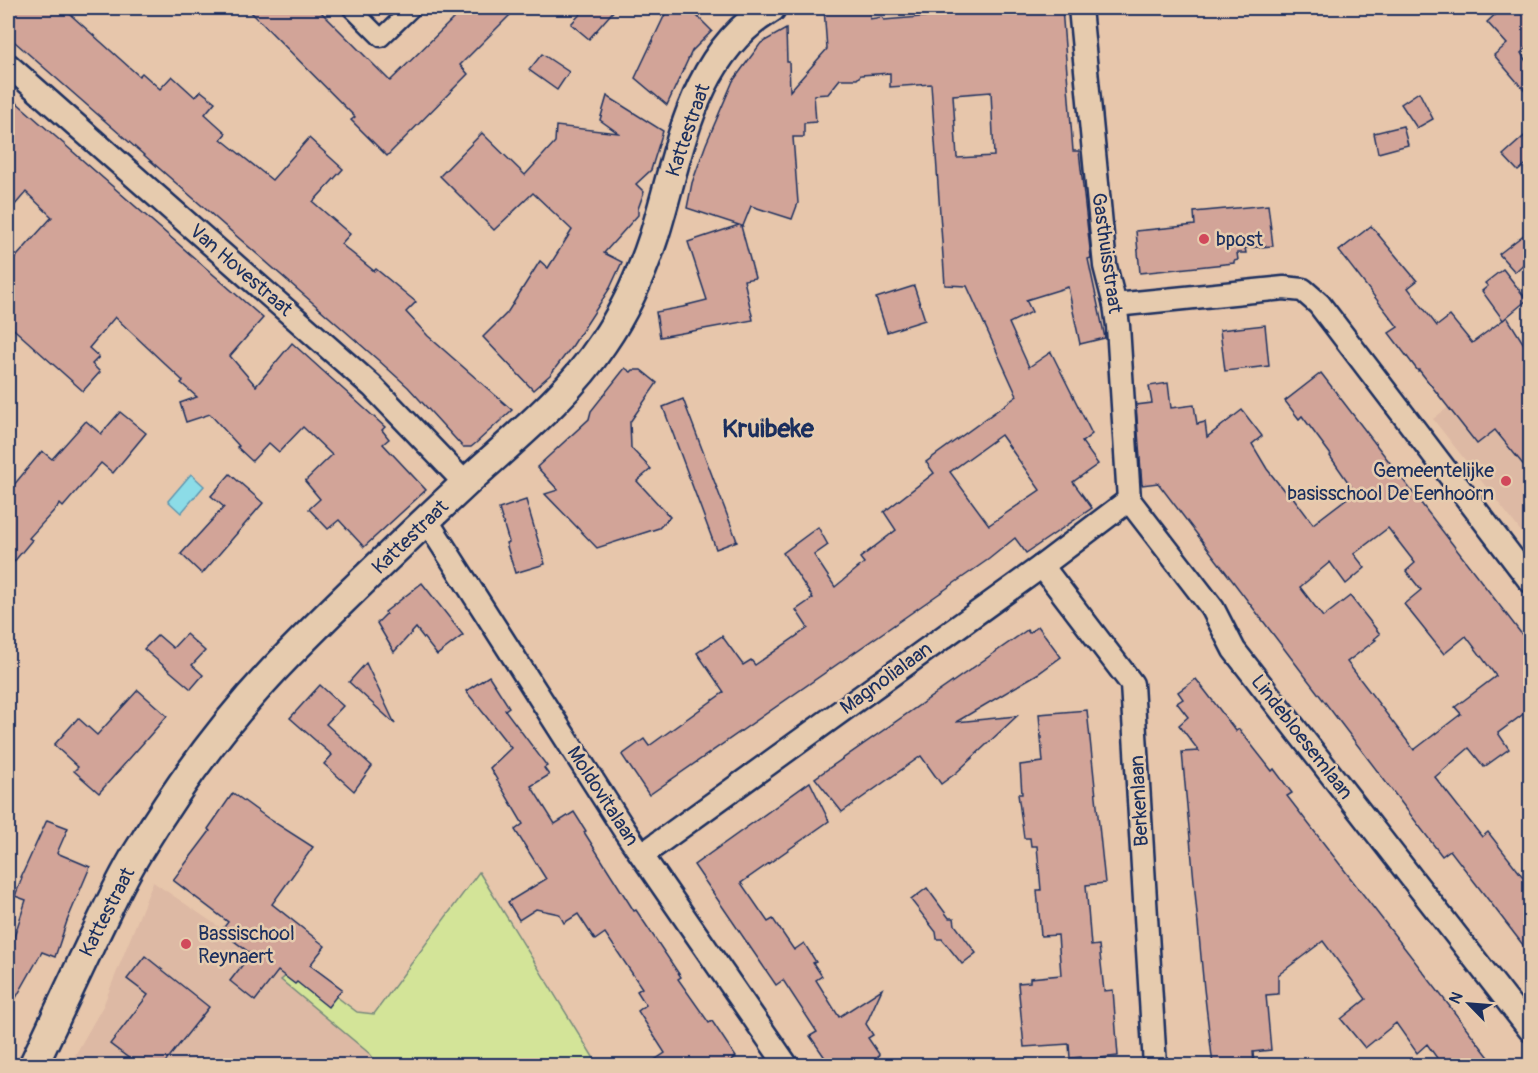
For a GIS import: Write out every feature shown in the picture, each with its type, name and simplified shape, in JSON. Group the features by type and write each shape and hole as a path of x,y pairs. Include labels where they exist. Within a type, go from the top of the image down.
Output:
{"street":[{"path":"351,8 381,38 412,8"},
{"name":"Kattestraat","path":"33,1065 108,908 140,848 186,778 233,717 287,656 465,483 568,388 604,342 641,270 654,237 696,96 724,48 754,17 771,8"},
{"name":"Gasthuisstraat","path":"1080,8 1105,266 1115,305 1129,500"},
{"name":"Van Hovestraat","path":"8,65 372,386 465,483"},
{"path":"1115,305 1284,288 1303,290 1318,304 1530,581"},
{"name":"Magnolialaan","path":"642,855 1042,566 1129,500"},
{"name":"Lindebloesemlaan","path":"1129,500 1213,609 1234,650 1484,968 1530,1030"},
{"name":"Moldovitalaan","path":"427,521 642,855 787,1065"},
{"name":"Berkenlaan","path":"1042,566 1132,684 1155,1065"}],"shaded area":[{"name":"Gemeentelijke basisschool De Eenhoorn","path":"1530,344 1530,543 1433,419"},
{"name":"Bassischool Reynaert","path":"153,882 371,1030 392,1066 69,1066 103,1006"}],"green space":[{"path":"479,872 598,1065 378,1065 370,1054 281,980 297,967 357,1012 374,1014"}],"water":[{"path":"191,474 204,486 181,513 168,501"}],"building":[{"path":"8,8 63,8 139,76 142,73 160,89 172,76 195,97 201,91 215,102 205,114 226,133 221,139 272,180 309,138 343,169 313,202 350,234 341,244 416,302 406,312 428,336 512,410 471,447 463,447 408,387 8,36"},
{"path":"247,8 317,8 390,81 454,18 444,8 517,8 460,65 468,74 387,156 351,120 355,117"},
{"path":"586,8 616,8 589,39 571,24"},
{"path":"668,8 689,8 712,31 692,51 667,105 635,78"},
{"path":"824,8 869,8 870,19 882,17 884,20 1005,10 1005,8 1062,8 1073,151 1079,151 1091,258 1088,259 1105,338 1080,344 1068,287 1026,300 1032,312 1009,323 1029,367 1051,352 1092,434 1082,442 1098,464 1073,482 1092,508 1026,553 1015,538 989,559 649,795 622,755 644,739 649,746 724,692 697,653 722,636 743,665 751,660 755,665 808,628 796,610 813,598 783,553 818,527 828,545 814,555 835,587 864,563 860,558 896,530 884,512 934,473 926,462 1017,396 967,286 945,285 931,84 890,87 890,73 861,75 857,79 840,79 828,94 814,95 816,122 804,123 804,137 793,137 798,203 792,219 751,206 741,226 755,278 744,280 753,320 660,337 656,312 707,300 688,242 739,225 687,208 692,183 706,144 733,81 761,43 786,29 790,91 827,49","holes":["991,92 994,156 957,158 953,95","1001,435 1040,490 989,525 950,472"]},
{"path":"1502,8 1530,8 1530,45 1521,53 1530,68 1530,97 1494,55 1507,44 1487,22"},
{"path":"542,54 569,72 557,90 529,70"},
{"path":"1419,92 1433,119 1417,128 1401,104"},
{"path":"8,95 263,318 230,356 256,386 292,343 385,427 382,430 389,439 383,444 426,490 364,547 339,520 328,529 309,509 320,499 305,481 332,455 303,427 279,452 269,443 252,461 237,447 239,446 210,414 186,422 180,403 197,397 115,317 89,348 99,357 92,364 100,372 83,391 8,324 8,266 52,217 26,192 8,213"},
{"path":"607,96 663,131 651,170 636,184 644,192 638,215 604,253 622,262 610,288 573,345 550,375 533,390 483,337 507,313 540,261 548,268 572,230 533,193 494,230 440,176 482,133 525,175 555,142 556,126 618,133 600,120"},
{"path":"1403,126 1408,145 1378,153 1374,133"},
{"path":"1530,131 1530,161 1518,171 1503,155"},
{"name":"bpost","path":"1268,205 1273,246 1245,248 1246,253 1237,253 1238,260 1234,263 1140,273 1136,231 1195,225 1194,212"},
{"path":"1371,226 1417,281 1408,288 1437,326 1450,316 1472,343 1507,317 1530,354 1530,473 1495,430 1477,444 1389,333 1398,327 1339,251"},
{"path":"1530,230 1530,258 1515,272 1499,254"},
{"path":"1503,269 1527,300 1503,320 1482,291 1488,286 1485,283"},
{"path":"914,286 925,320 887,332 876,298"},
{"path":"1265,325 1269,366 1225,371 1220,330"},
{"path":"625,368 631,372 641,370 657,383 630,422 631,448 651,469 637,481 670,517 659,528 597,548 545,494 558,490 537,467 589,419 591,411"},
{"path":"1321,373 1530,645 1530,709 1498,733 1509,749 1484,767 1469,748 1435,777 1482,837 1488,832 1530,886 1530,954 1450,850 1442,856 1158,483 1142,485 1136,405 1152,403 1149,386 1168,383 1171,408 1194,405 1197,424 1205,422 1207,437 1242,410 1262,436 1252,444 1267,469 1289,497 1292,496 1313,524 1355,492 1302,416 1299,419 1285,401","holes":["1388,528 1415,563 1406,571 1421,590 1404,604 1444,654 1466,636 1496,676 1455,707 1461,714 1414,750 1347,662 1376,640 1374,639 1380,634 1350,596 1323,617 1300,587 1330,562 1346,584 1365,568 1354,554"]},
{"path":"683,399 737,541 716,549 663,407"},
{"path":"120,412 146,433 113,473 101,463 63,507 60,504 29,538 32,540 8,569 8,492 42,451 52,459 86,421 101,434"},
{"path":"230,474 263,503 202,574 181,554 224,507 211,496"},
{"path":"526,500 545,564 515,573 499,509"},
{"path":"422,583 463,635 437,655 416,628 394,652 377,623 386,614 385,612"},
{"path":"1038,626 1061,657 1039,673 956,722 1017,716 956,773 941,784 921,756 842,812 815,778 1027,630 1029,633"},
{"path":"186,634 205,651 192,665 203,675 191,689 144,649 158,635 173,648"},
{"path":"366,663 395,724 349,682"},
{"path":"489,676 509,707 505,710 547,766 544,768 549,775 531,786 555,824 574,812 586,831 584,832 634,911 636,910 681,977 678,979 709,1023 712,1021 736,1057 724,1065 647,1065 665,1053 638,1011 646,1005 637,991 642,988 605,933 595,940 578,914 564,923 559,914 536,909 519,920 508,902 546,879 515,830 523,824 490,768 511,748 466,691"},
{"path":"1196,679 1236,731 1239,729 1272,771 1274,769 1292,793 1287,796 1495,1065 1442,1065 1427,1044 1417,1053 1396,1023 1365,1048 1341,1019 1366,999 1323,941 1278,975 1278,994 1266,995 1271,1050 1253,1052 1254,1065 1213,1065 1182,752 1199,751 1179,725 1188,717 1177,703 1183,699 1178,692"},
{"path":"320,685 343,706 326,724 372,766 354,791 324,764 332,755 290,718"},
{"path":"138,690 167,716 99,793 74,771 78,767 54,745 78,718 97,735"},
{"path":"1087,710 1105,883 1086,885 1091,946 1099,945 1104,991 1113,990 1118,1056 1082,1060 1081,1057 1070,1058 1069,1044 1024,1047 1018,983 1030,982 1030,978 1061,975 1058,935 1041,936 1037,890 1041,890 1037,846 1031,846 1030,838 1024,838 1018,794 1022,794 1020,765 1043,762 1039,714"},
{"path":"810,782 829,821 741,883 768,922 773,919 794,950 804,943 822,976 816,980 839,1017 882,989 866,1024 873,1035 868,1038 879,1054 875,1065 830,1065 810,1036 817,1032 783,980 776,985 694,865"},
{"path":"233,793 313,847 272,904 325,946 310,965 342,989 328,1007 297,982 295,984 278,971 255,1001 230,981 251,954 221,931 228,922 173,880 210,831 208,829"},
{"path":"47,820 68,828 57,853 90,867 67,921 55,957 42,952 8,1012 8,956 26,900 15,896 21,877"},
{"path":"927,888 949,918 954,918 955,925 976,953 962,964 942,939 937,939 936,932 911,900"},
{"path":"145,956 209,1007 163,1065 138,1065 110,1044 148,995 127,979"}],"place":[{"name":"bpost","path":"1204,239"},
{"name":"Gemeentelijke basisschool De Eenhoorn","path":"1506,481"},
{"name":"Bassischool Reynaert","path":"186,944"}],"district":[{"name":"Kruibeke","path":"768,429"}]}
